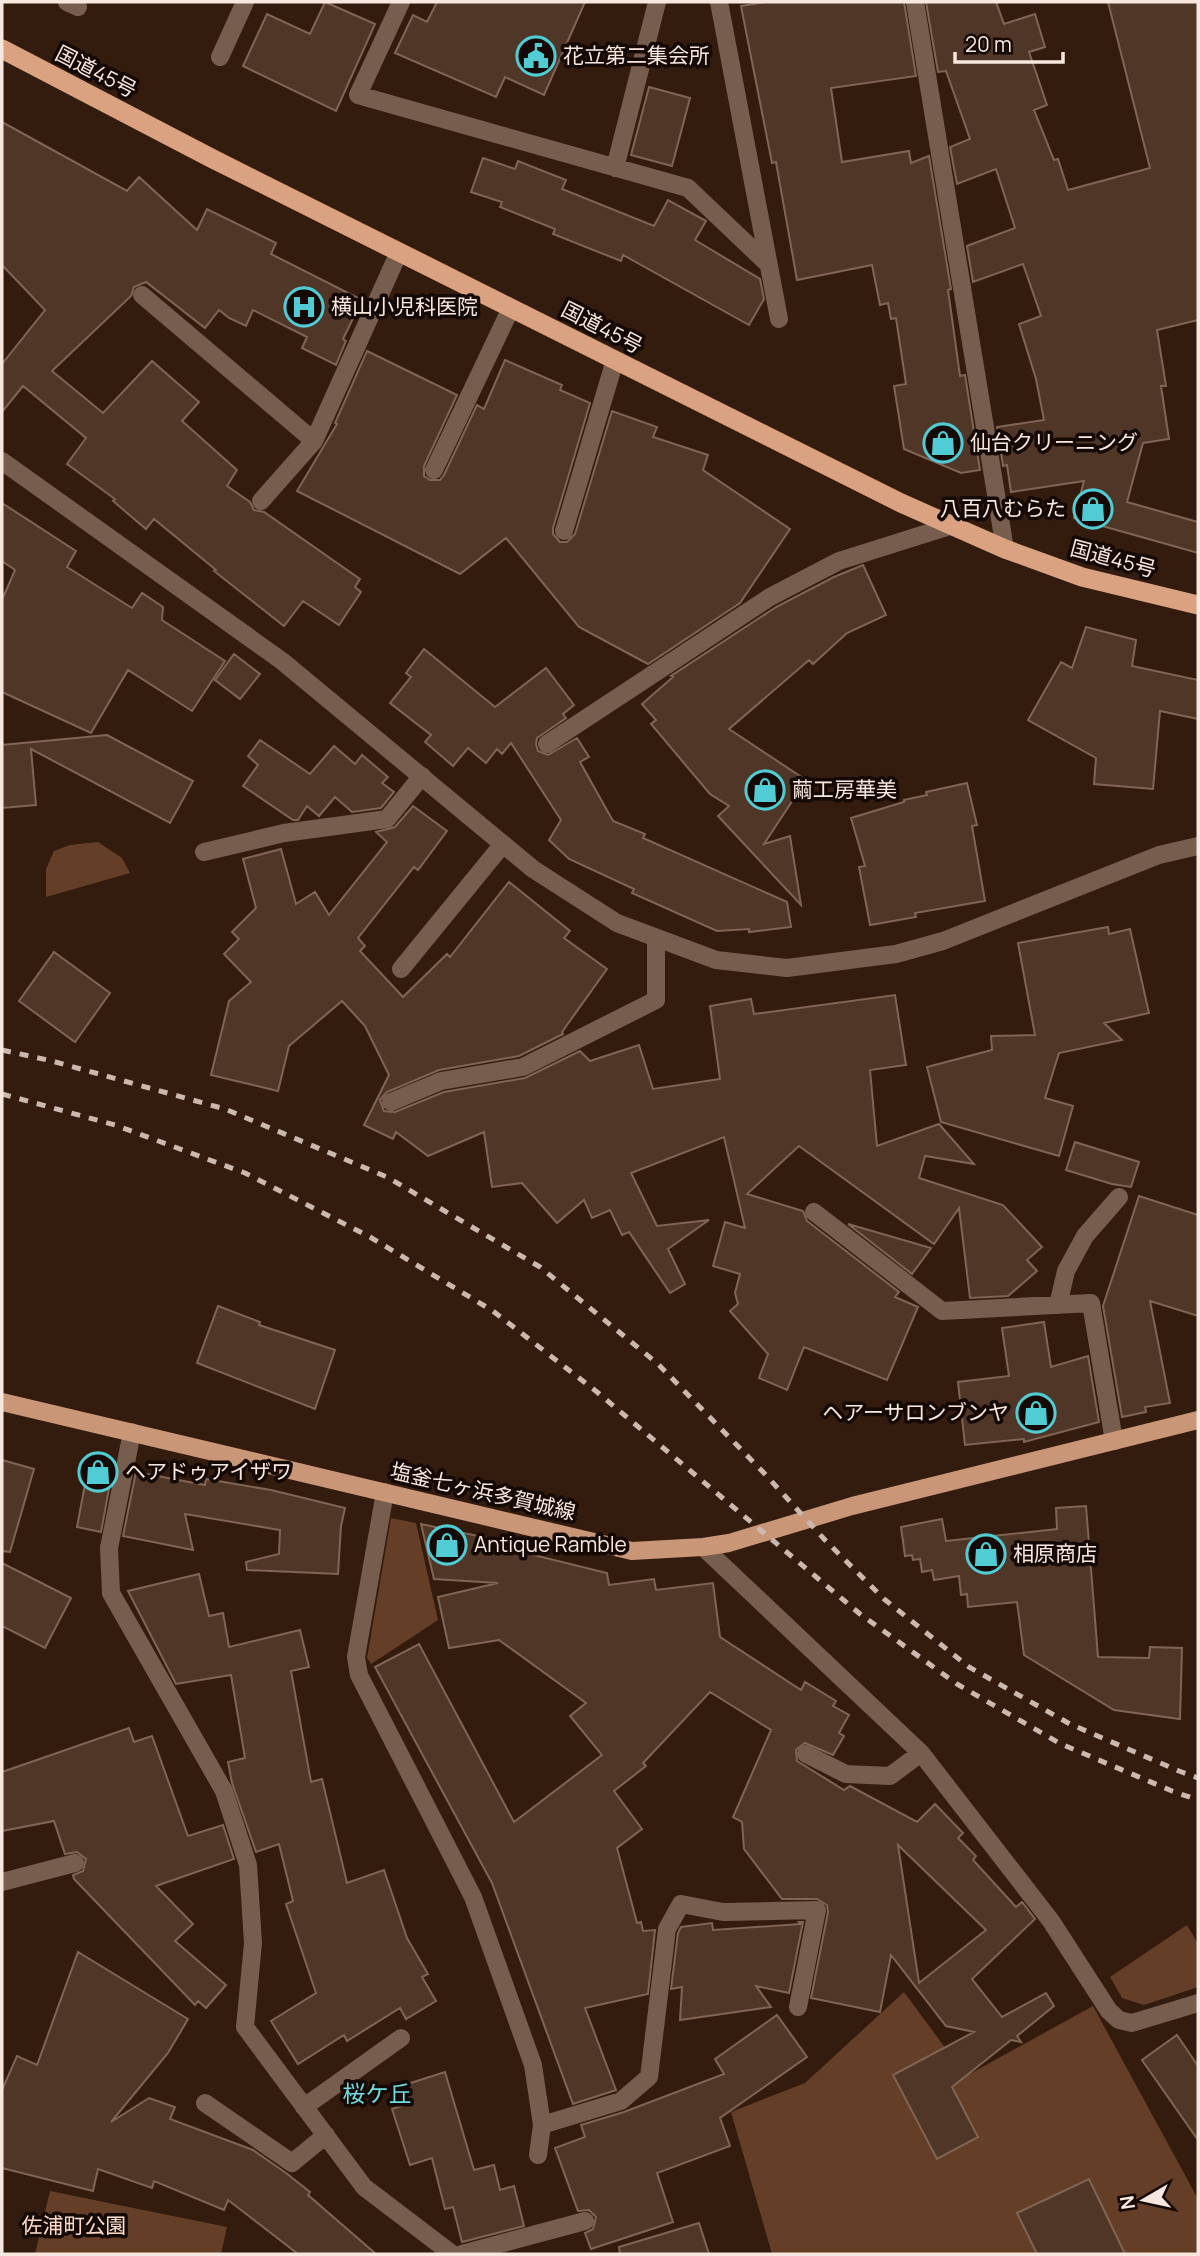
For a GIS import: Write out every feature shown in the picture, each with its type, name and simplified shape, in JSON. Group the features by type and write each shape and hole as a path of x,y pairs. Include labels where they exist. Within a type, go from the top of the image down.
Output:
{"highway":[{"name":"国道45号","path":"2,49 399,252 950,526 1005,550 1082,577 1198,605"}],"main road":[{"name":"塩釜七ヶ浜多賀城線","path":"2,1402 632,1551 729,1543 852,1506 1198,1420"}],"street":[{"path":"219,57 244,2"},
{"path":"401,2 359,95 688,188 768,264"},
{"path":"615,167 657,2"},
{"path":"719,2 779,319"},
{"path":"915,2 1005,550"},
{"path":"261,501 314,441 399,252"},
{"path":"142,295 314,441"},
{"path":"434,470 511,308"},
{"path":"564,531 615,360"},
{"path":"2,461 282,661 533,869 617,923 716,961 786,968 896,954 943,941 1159,855 1198,846"},
{"path":"547,744 770,597 839,561 950,526"},
{"path":"204,852 284,833 387,819 422,776"},
{"path":"401,969 503,844"},
{"path":"391,1101 441,1081 523,1067 656,1000 656,939"},
{"path":"1058,1305 1066,1271 1085,1236 1119,1197"},
{"path":"814,1212 942,1311 1091,1303 1114,1441"},
{"path":"132,1432 109,1548 111,1593 224,1791 248,1865 253,1943 245,2028 364,2187 452,2254"},
{"path":"385,1492 356,1657 359,1675 473,1897 533,2065 542,2125 538,2155"},
{"path":"703,1547 921,1753 1051,1921 1108,2011 1119,2020 1132,2023 1198,2003"},
{"path":"806,1754 846,1774 890,1776 921,1753"},
{"path":"2,1882 75,1863"},
{"path":"542,2125 621,2101 649,2077 667,1929 681,1904 723,1912 817,1910 798,2007"},
{"path":"304,2107 401,2038"},
{"path":"205,2103 292,2163 326,2135"},
{"path":"462,2254 585,2221"}],"green space":[{"path":"98,842 122,858 130,873 46,897 46,869 54,851 70,845"},
{"path":"391,1518 416,1523 438,1620 371,1664 367,1658"},
{"path":"1187,1925 1198,1944 1198,1987 1144,2005 1122,1998 1110,1977"},
{"path":"904,1992 966,2076 1093,2006 1198,2199 1198,2254 772,2254 731,2112 805,2083"},
{"name":"佐浦町公園","path":"50,2191 227,2227 221,2254 35,2254"}],"building":[{"path":"325,2 375,24 336,111 243,66 267,14 310,34"},
{"path":"437,2 585,2 544,95 505,77 496,97 395,53 413,15 427,22"},
{"path":"765,2 904,2 916,76 831,88 842,162 909,151 911,163 929,156 951,289 948,290 960,376 965,375 980,470 961,473 904,449 894,386 906,384 896,318 891,319 888,303 880,305 872,265 797,280 776,162 772,163 741,6"},
{"path":"926,2 996,2 1004,24 1035,14 1045,47 1029,52 1047,105 1034,110 1054,160 1058,159 1068,190 1150,168 1108,2 1198,2 1198,320 1157,330 1166,386 1161,386 1169,439 1143,443 1127,502 1198,522 1198,553 1074,518 1084,481 1011,492 1007,465 1003,466 997,427 1044,420 1036,379 1019,324 1041,316 1023,264 973,282 967,246 1015,228 996,169 957,184 950,147 970,139 946,71 938,72"},
{"path":"649,87 690,98 672,166 631,155"},
{"path":"2,122 127,191 139,177 197,230 207,209 276,243 271,254 362,300 343,339 346,341 336,365 302,348 307,337 253,310 246,326 219,310 205,328 146,282 134,287 131,296 52,371 103,413 152,361 199,402 182,421 237,470 227,486 250,502 254,510 264,512 360,579 355,587 361,592 339,625 303,601 284,626 154,519 146,529 113,501 115,499 67,464 86,438 23,386 2,412 2,364 45,310 2,265"},
{"path":"483,158 515,169 518,161 566,180 562,189 654,226 668,200 706,221 695,240 760,279 764,299 749,325 623,255 621,261 553,234 555,229 500,207 502,202 471,192"},
{"path":"367,351 457,395 424,466 424,476 430,480 440,480 444,475 477,405 484,409 505,360 562,385 560,390 590,403 553,528 553,534 560,542 567,542 575,534 612,411 657,427 653,437 708,455 703,470 790,529 740,603 648,664 579,627 506,538 460,574 297,491 337,424 335,423"},
{"path":"2,503 76,551 67,567 132,608 142,593 163,607 162,620 225,661 192,711 128,670 91,733 2,692 2,600 15,570 2,561"},
{"path":"863,565 886,615 847,633 813,664 809,660 729,729 806,780 764,844 790,836 801,905 718,816 729,806 710,794 651,724 656,720 642,704 673,677 671,676 776,607"},
{"path":"1086,627 1136,640 1132,666 1198,680 1198,719 1160,711 1153,789 1094,784 1096,758 1028,720 1061,662 1072,668"},
{"path":"424,649 495,707 546,668 574,705 563,714 566,718 537,738 538,751 548,755 577,738 589,757 580,762 613,821 645,834 643,838 787,902 791,927 749,932 749,929 717,931 632,893 634,889 569,859 549,840 561,820 511,743 502,754 497,749 486,763 468,748 453,766 425,742 431,735 390,703 411,677 406,673"},
{"path":"234,654 260,674 240,699 215,680"},
{"path":"107,735 193,781 170,823 31,749 36,805 2,808 2,745"},
{"path":"260,740 310,774 334,746 355,764 362,755 388,777 382,783 394,792 381,808 352,812 335,797 319,816 307,806 298,820 293,820 243,786 258,765 248,756"},
{"path":"967,783 977,825 972,826 985,901 915,913 916,917 870,925 859,867 865,866 851,818 927,795 926,792"},
{"path":"413,806 447,831 418,870 414,867 358,938 365,946 360,951 403,997 447,954 450,957 509,882 570,931 564,938 607,969 563,1034 519,1056 439,1070 387,1092 380,1100 384,1111 395,1112 444,1092 525,1078 580,1051 590,1061 639,1045 653,1089 720,1079 710,1006 751,999 754,1014 895,995 906,1065 870,1070 877,1146 939,1124 974,1164 925,1156 919,1178 1003,1205 1042,1247 1027,1260 1037,1271 1008,1296 970,1298 959,1208 934,1244 799,1146 747,1194 803,1211 807,1221 899,1292 895,1297 918,1307 887,1380 804,1347 787,1390 759,1378 768,1354 730,1311 738,1304 735,1293 740,1274 713,1266 725,1222 745,1228 724,1137 631,1173 657,1226 709,1220 668,1249 685,1284 670,1293 629,1232 622,1235 610,1210 592,1218 584,1200 557,1223 522,1183 492,1187 484,1132 428,1156 396,1132 393,1139 364,1125 389,1075 365,1026 342,1001 289,1046 278,1091 211,1075 229,1001 251,982 224,954 239,939 232,932 256,908 243,859 281,849 296,904 315,892 329,915 387,842 376,832 395,827"},
{"path":"1108,927 1109,934 1130,929 1149,1013 1104,1023 1122,1040 1059,1053 1045,1098 1073,1106 1059,1156 941,1122 927,1067 992,1050 991,1036 1035,1035 1018,943"},
{"path":"54,952 110,993 75,1042 19,1001"},
{"path":"1075,1142 1139,1162 1131,1187 1066,1170"},
{"path":"1139,1196 1198,1215 1198,1316 1150,1301 1170,1403 1145,1407 1146,1412 1122,1417 1103,1306"},
{"path":"848,1224 931,1248 912,1274"},
{"path":"218,1306 260,1322 259,1325 335,1350 315,1409 197,1363"},
{"path":"1044,1322 1051,1367 1088,1356 1099,1422 1024,1442 1024,1439 965,1445 958,1382 1009,1376 1002,1328"},
{"path":"2,1460 34,1469 10,1552 2,1551"},
{"path":"89,1463 113,1467 101,1532 77,1527"},
{"path":"136,1472 205,1485 206,1479 271,1490 345,1508 338,1574 247,1570 246,1562 279,1554 280,1530 185,1514 193,1550 123,1536"},
{"path":"1086,1506 1098,1657 1149,1658 1150,1647 1182,1648 1180,1719 1114,1710 1024,1655 1017,1602 968,1607 967,1594 961,1595 959,1576 934,1580 932,1570 922,1572 920,1559 913,1560 912,1555 905,1556 901,1527 942,1519 946,1541 1057,1529 1056,1508"},
{"path":"421,1524 516,1544 517,1551 607,1573 609,1585 654,1579 656,1590 713,1583 720,1637 801,1690 805,1682 836,1701 833,1706 849,1715 839,1733 844,1736 833,1755 805,1743 796,1750 797,1761 844,1790 850,1786 917,1822 935,1804 963,1833 958,1838 976,1856 973,1860 1016,1907 1022,1902 1035,1919 972,1979 1002,2017 1046,1993 1054,2006 1017,2036 1021,2042 1011,2040 952,2087 978,2137 937,2159 893,2075 974,2032 946,2026 891,1955 880,2012 811,1998 828,1912 827,1905 817,1899 782,1899 744,1849 742,1822 733,1817 771,1730 710,1692 643,1763 646,1766 614,1791 642,1829 617,1848 637,1923 641,1922 643,1931 655,1930 648,1994 585,2008 616,2090 573,2104 492,1883 375,1667 419,1644 514,1822 602,1755 570,1716 586,1703 499,1640 449,1648 438,1597 498,1583 434,1579","holes":["898,1845 986,1930 919,1983"]},
{"path":"2,1563 71,1598 45,1648 2,1626"},
{"path":"199,1574 209,1616 223,1613 229,1647 300,1630 309,1667 291,1671 311,1782 322,1779 347,1883 384,1870 407,1938 428,1974 422,1977 436,2001 406,2019 400,2008 347,2041 344,2035 298,2064 271,2021 316,1993 286,1904 293,1901 279,1844 256,1852 232,1783 228,1762 245,1758 231,1675 176,1684 128,1591"},
{"path":"129,1728 134,1742 152,1736 188,1836 223,1825 234,1859 156,1886 193,1924 175,1941 226,1985 206,2008 198,2001 195,2005 74,1879 73,1875 83,1871 86,1859 77,1852 65,1854 54,1821 2,1831 2,1772"},
{"path":"799,1922 803,1922 789,1993 756,1986 771,2007 680,2020 682,1987 671,1989 681,1927 712,1923 713,1930 801,1924"},
{"path":"78,1952 188,2019 168,2053 111,2122 149,2098 175,2107 170,2119 253,2150 310,2192 308,2195 376,2254 298,2254 228,2200 224,2210 154,2181 152,2188 98,2169 93,2191 2,2168 2,2090 17,2056 37,2065"},
{"path":"777,2015 807,2057 720,2118 730,2146 657,2173 673,2222 591,2249 585,2233 593,2229 596,2217 589,2210 578,2211 555,2148 585,2137 581,2125 624,2112 724,2074 715,2059"},
{"path":"1177,2035 1198,2066 1198,2140 1142,2060"},
{"path":"445,2072 474,2170 494,2165 500,2190 514,2186 524,2226 462,2242 453,2207 445,2209 432,2158 410,2165 392,2109 404,2105 398,2087"},
{"path":"1089,2179 1125,2254 1037,2254 1017,2213"},
{"path":"699,2223 709,2254 620,2254 619,2247"}],"railway":[{"path":"2,1050 52,1061 225,1109 387,1177 540,1267 658,1364 884,1599 969,1667 1070,1724 1198,1778"},
{"path":"2,1094 115,1125 245,1173 370,1237 493,1311 597,1392 860,1614 957,1684 1061,1744 1198,1800"}],"place":[{"name":"花立第二集会所","path":"536,56"},
{"name":"横山小児科医院","path":"304,307"},
{"name":"仙台クリーニング","path":"943,443"},
{"name":"八百八むらた","path":"1093,509"},
{"name":"繭工房華美","path":"765,790"},
{"name":"ヘアーサロンブンヤ","path":"1036,1413"},
{"name":"ヘアドゥアイザワ","path":"98,1472"},
{"name":"Antique Ramble","path":"447,1545"},
{"name":"相原商店","path":"986,1554"}],"district":[{"name":"桜ケ丘","path":"377,2094"}]}
